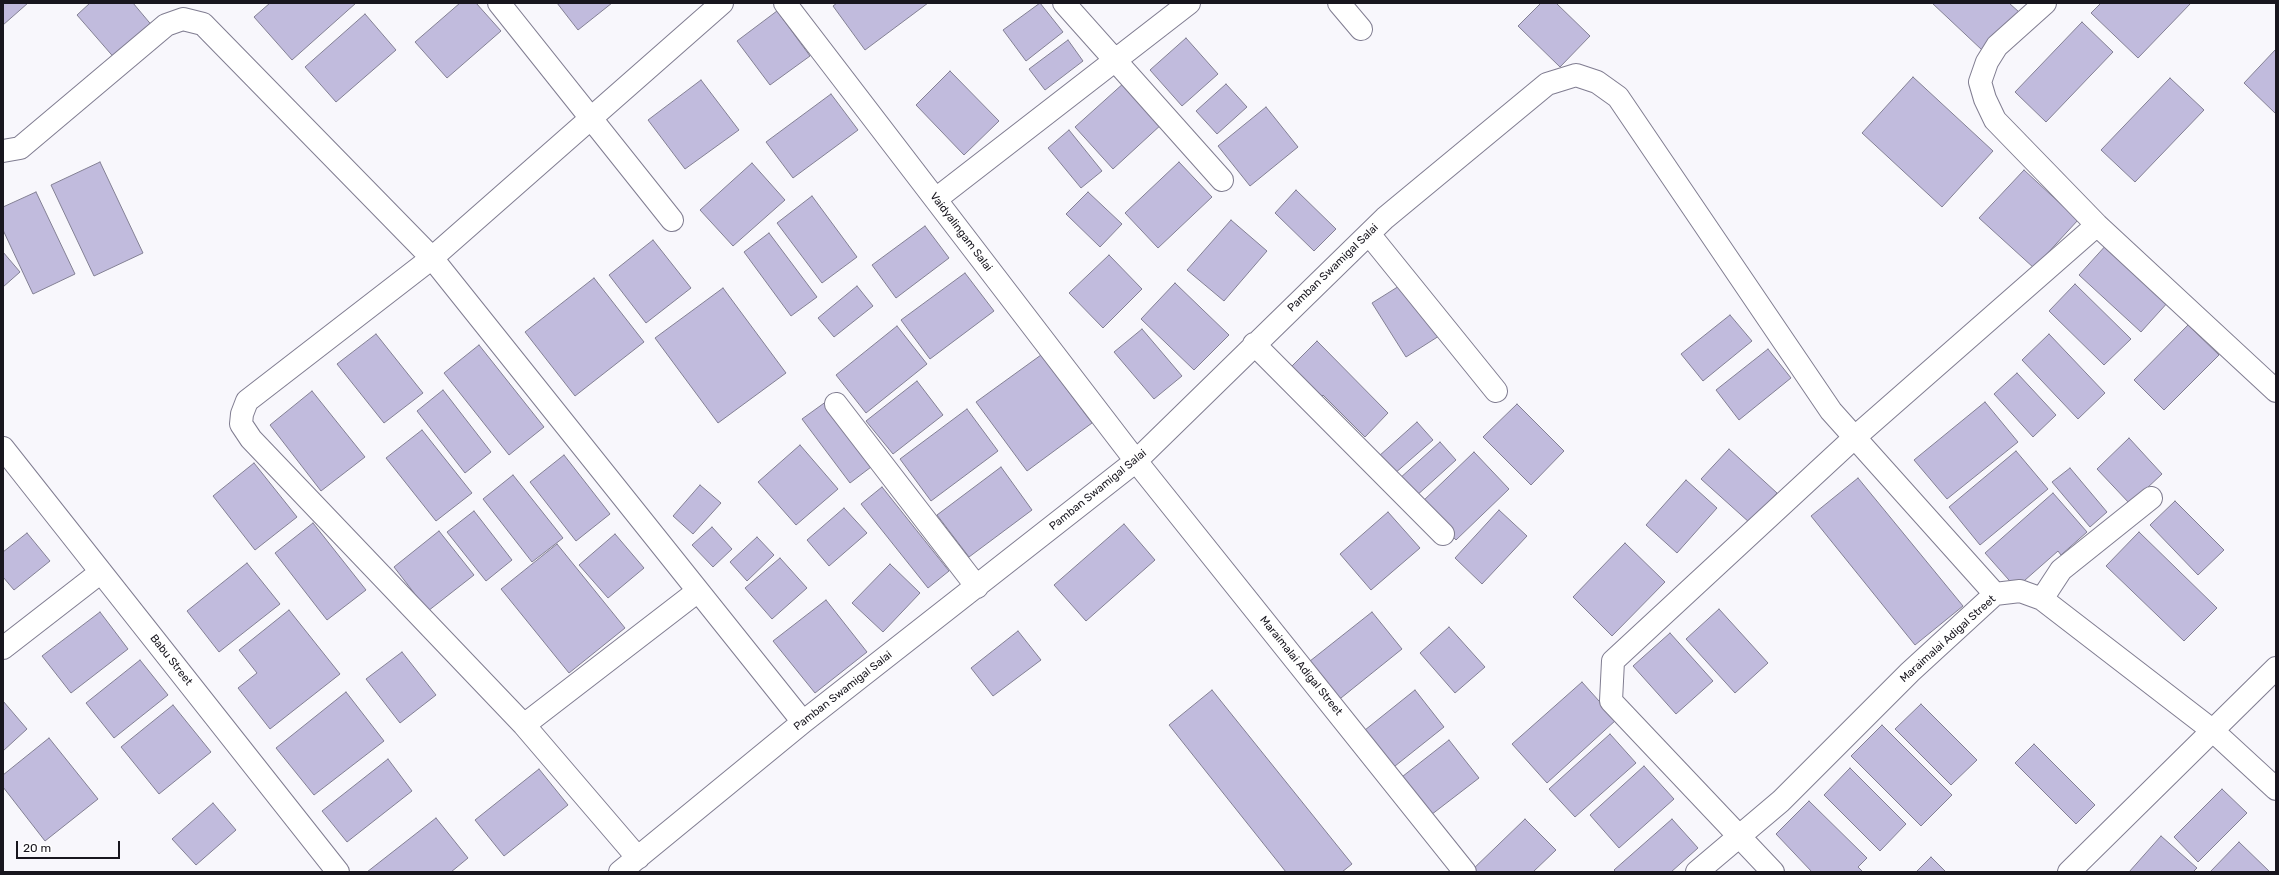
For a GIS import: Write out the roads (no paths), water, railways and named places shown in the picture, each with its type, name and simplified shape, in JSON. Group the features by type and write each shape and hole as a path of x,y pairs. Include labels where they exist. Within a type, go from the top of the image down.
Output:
{"street":[{"path":"499,3 672,220"},
{"path":"638,858 524,725 251,439 241,424 242,414 247,401 432,258 722,3"},
{"name":"Vaidyalingam Salai","path":"785,3 1136,461"},
{"path":"1064,3 1115,62 1222,180"},
{"path":"936,199 1115,62 1189,3"},
{"path":"1339,3 1361,29"},
{"path":"2045,3 1997,46 1987,62 1980,82 1985,100 1995,120 2097,225 2276,391"},
{"path":"3,151 20,148 166,25 183,19 203,24 432,258 803,722"},
{"name":"Pamban Swamigal Salai","path":"620,872 803,722 1136,461 1254,344 1385,218 1547,84 1576,76 1597,82 1618,96 1831,411 1854,438"},
{"path":"1772,872 1611,700 1613,661 1854,438 2097,225"},
{"path":"1369,234 1496,391"},
{"path":"1254,344 1443,534"},
{"path":"836,404 976,587"},
{"path":"1854,438 1995,594"},
{"name":"Babu Street","path":"3,448 338,872"},
{"name":"Maraimalai Adigal Street","path":"1136,461 1465,872"},
{"path":"2042,599 2061,570 2151,498"},
{"path":"3,648 101,572"},
{"path":"524,725 698,591"},
{"name":"Maraimalai Adigal Street","path":"1697,872 1781,801 1910,672 1995,594 2020,592 2042,599 2212,730 2276,789"},
{"path":"2080,868 2212,730 2276,668"}]}
